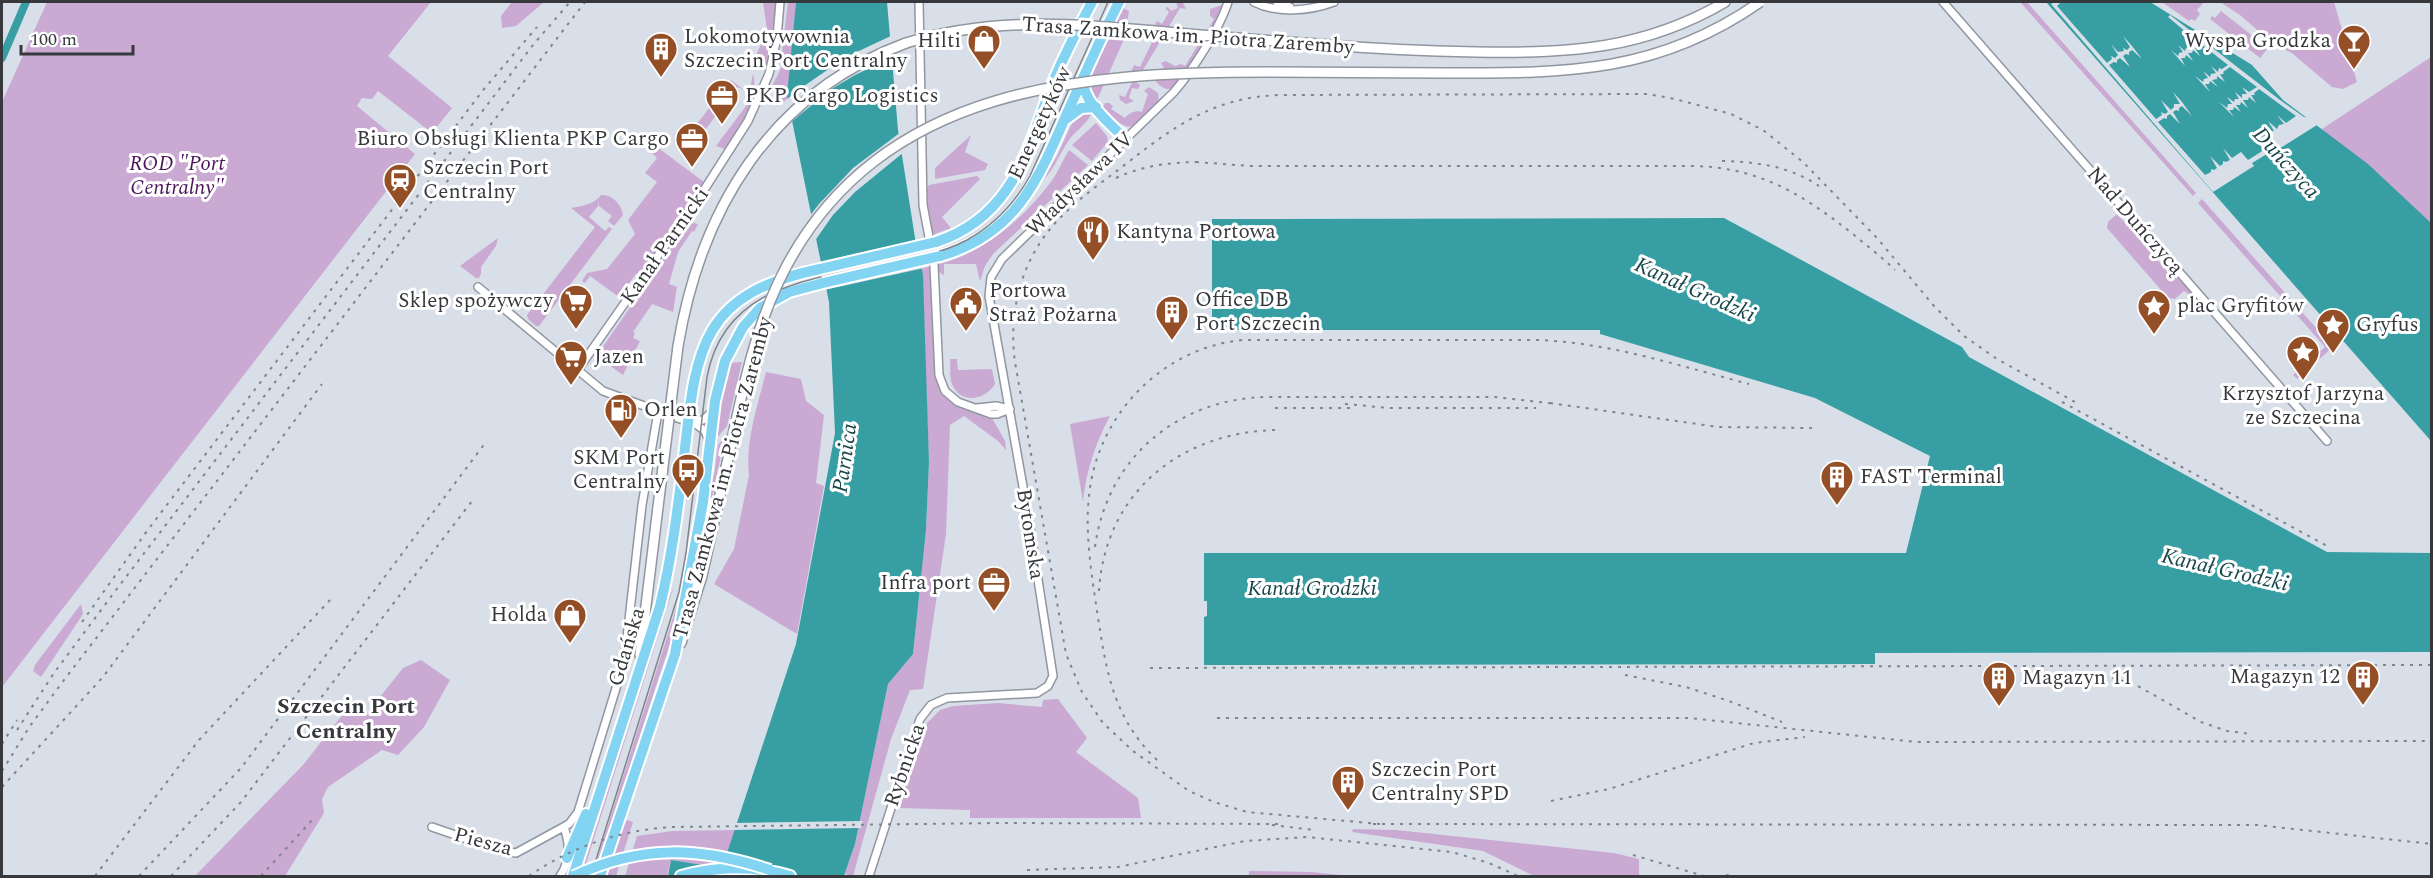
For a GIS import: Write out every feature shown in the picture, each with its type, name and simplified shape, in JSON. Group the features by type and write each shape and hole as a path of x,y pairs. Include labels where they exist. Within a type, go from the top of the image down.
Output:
{"main road":[{"name":"Energetyków","path":"820,269 933,240 975,223 996,205 1010,187 1023,162 1062,62 1092,2"},
{"name":"Energetyków","path":"714,410 725,361 734,341 749,320 774,298 823,283 937,261 978,241 1011,215 1035,182 1119,2"},
{"name":"Trasa Zamkowa im. Piotra Zaremby","path":"628,710 643,639 680,334 697,265 718,211 752,158 789,116 838,77 884,52 944,32 991,25 1112,27 1396,50 1552,52 1589,49 1636,40 1676,26 1725,2"},
{"name":"Trasa Zamkowa im. Piotra Zaremby","path":"672,668 702,576 748,370 763,319 783,272 804,238 841,193 872,165 913,136 955,114 998,99 1047,87 1146,76 1220,72 1531,73 1605,67 1638,60 1686,44 1761,2"},
{"path":"1083,78 1085,92 1126,140"},
{"path":"1060,129 1076,110 1086,106 1096,107"},
{"name":"Gdańska","path":"574,876 601,785 650,644 667,577 681,488 692,383 700,355 710,333 743,297 762,285 783,277 820,269"},
{"path":"600,876 672,668 688,590 714,410"},
{"path":"567,858 590,800 601,785"},
{"path":"574,876 618,860 665,852 721,856 790,876"},
{"path":"681,876 721,868 770,870"}],"street":[{"name":"Kanał Parnicki","path":"577,371 704,190 754,111 772,60 780,2"},
{"path":"919,2 923,205 933,240"},
{"name":"Władysława IV","path":"1005,383 989,293 994,269 1169,98 1186,78 1228,2"},
{"path":"1254,2 1268,7 1302,9 1334,2"},
{"path":"1277,2 1302,9"},
{"name":"Nad Duńczycą","path":"1943,2 2327,441"},
{"path":"937,261 941,382 952,398 975,408 994,414 1010,409"},
{"path":"478,287 577,371 610,395 688,422 705,431 710,447"},
{"name":"Bytomska","path":"1005,383 1053,671 1049,685"},
{"path":"688,422 703,420 714,410"},
{"name":"Gdańska","path":"564,827 574,819 580,807 622,665 658,412"},
{"name":"Rybnicka","path":"869,876 911,744 926,710 935,702 945,698 1035,694 1049,685"},
{"name":"Piesza","path":"432,827 513,854 528,849 564,827"},
{"path":"560,876 567,858 567,839 564,827"}],"green space":[{"name":"ROD \"Port Centralny\"","path":"47,2 431,2 388,56 452,108 432,133 378,91 372,99 362,98 357,106 415,154 2,687 2,102"},
{"path":"512,2 544,2 516,26 502,28 501,16"},
{"path":"763,2 776,2 771,54 769,61 762,66 764,61 760,65 755,58 767,30"},
{"path":"788,2 796,2 788,98 780,105 771,88 783,64 782,51"},
{"path":"1176,2 1183,3 1186,9 1180,8 1136,82 1140,85 1138,89 1132,88 1129,98 1134,101 1126,104 1120,100 1119,95 1125,97 1133,80 1129,76 1134,65 1140,67 1159,28 1155,24 1157,21 1162,24 1169,12 1165,8 1168,7 1171,11 1178,8"},
{"path":"2020,2 2027,2 2196,193 2193,196"},
{"path":"2162,2 2204,2 2197,10 2200,14 2195,21 2191,19 2189,21"},
{"path":"2220,2 2334,2 2357,82 2343,89 2332,87 2293,54 2270,41 2240,15"},
{"path":"1224,6 1214,25 1185,74 1172,88 1166,89 1161,86 1153,78 1159,76 1164,68 1161,63 1166,61 1175,66 1181,64 1185,66 1214,19 1210,16 1210,9"},
{"path":"1121,7 1129,11 1125,37 1097,100 1091,91 1089,76"},
{"path":"2221,11 2268,48 2260,58 2210,19 2212,16 2215,18"},
{"path":"2431,57 2431,238 2322,129"},
{"path":"753,74 754,95 748,114 725,149 716,146 752,98 747,94"},
{"path":"731,80 744,90 738,87 685,156 682,143"},
{"path":"1149,87 1158,93 1159,103 1137,124 1126,126 1120,123 1103,107 1105,103 1109,103 1113,106 1111,109 1125,118 1133,112 1142,112 1148,94 1144,91"},
{"path":"1086,111 1092,113 1070,139 1052,169 1040,183 1057,156 1074,119"},
{"path":"1096,123 1107,136 1108,142 1092,161 1072,145"},
{"path":"971,135 965,152 988,164 985,170 935,179 935,168"},
{"path":"657,147 704,182 641,272 636,274 619,297 590,276 585,283 582,281 587,273 607,269 635,234 628,220 657,182 645,173 657,158 652,153"},
{"path":"1069,150 1088,165 993,254 985,266 980,281 976,264 944,264 944,275 939,272 939,264 971,252 1015,222 1050,183"},
{"path":"977,176 980,179 942,217 951,228 932,235 928,218 927,188 929,185"},
{"path":"601,195 609,196 616,201 623,215 614,226 608,221 612,216 599,206 598,201 598,206 589,217 605,231 609,227 612,229 539,326 536,326 527,315 595,227 571,208 591,203"},
{"path":"2202,199 2333,347 2297,379 2293,375 2325,347 2198,203"},
{"path":"2117,214 2125,223 2129,221 2139,232 2136,236 2172,276 2177,276 2193,294 2191,296 2184,291 2175,299 2168,298 2107,228 2108,222"},
{"path":"698,224 678,252 669,284 677,287 673,312 652,304 633,332 635,333 633,338 640,341 623,375 609,365 614,358 608,354 602,362 598,360 593,367 595,358 687,225"},
{"path":"498,238 496,246 481,267 479,278 460,266"},
{"path":"931,266 937,383 941,392 954,404 992,418 1005,441 1006,450 998,441 964,416 950,425 946,534 923,689 910,690 891,739 853,876 845,874 855,844 888,684 913,654 926,530 929,462 921,269"},
{"path":"950,359 957,359 958,370 992,369 995,384 985,394 978,397 960,395 951,381"},
{"path":"742,362 727,426 716,439 722,392 729,363"},
{"path":"766,372 801,379 806,401 824,415 816,483 824,486 797,634 714,584 734,549 749,475 751,436"},
{"path":"1110,416 1092,458 1083,502 1070,424"},
{"path":"725,436 699,559 711,475 714,476 718,445"},
{"path":"686,564 683,596 675,628 595,876 592,876 677,605"},
{"path":"674,586 582,876 580,876 667,604"},
{"path":"81,604 83,614 41,677 33,671 35,665"},
{"path":"421,660 450,680 424,727 398,755 382,750 328,787 322,799 324,813 285,876 195,876 303,765 351,704 368,712 403,668"},
{"path":"1058,699 1087,738 1076,752 1138,798 1141,818 970,818 970,810 898,808 927,723 940,710 953,706 998,703 1042,707 1043,700"},
{"path":"627,820 633,822 616,876 606,876 624,824"},
{"path":"1353,829 1396,830 1614,853 1639,859 1639,876 1534,876 1483,851 1352,832"},
{"path":"735,830 722,868 671,860 667,876 625,876 637,836 672,831"},
{"path":"1249,871 1311,872 1350,876 1249,876"}],"water":[{"name":"Parnica","path":"796,2 887,2 898,130 923,275 929,462 926,530 913,654 888,684 855,844 844,876 668,876 671,860 722,868 796,644 835,433 829,302 787,96"},
{"name":"Duńczyca","path":"2046,2 2150,2 2252,65 2283,100 2368,164 2431,223 2431,441"},
{"name":"Kanał Grodzki","path":"1724,218 1962,347 1969,357 2327,552 2431,553 2431,652 1875,653 1875,664 1204,665 1204,617 1207,616 1207,601 1204,601 1204,553 1906,553 1930,456 1815,398 1600,334 1600,330 1212,330 1212,219"}],"pier":[{"path":"2061,2 2057,6 2107,63 2112,59 2111,56 2115,58 2118,55 2111,44 2118,52 2124,51 2123,48 2127,50 2130,47 2123,36 2132,46 2142,59 2132,50 2129,55 2123,56 2130,67 2120,58 2117,63 2109,65 2156,119 2162,115 2161,112 2165,114 2168,112 2161,100 2171,110 2174,104 2180,104 2173,92 2182,102 2192,116 2182,106 2179,111 2173,112 2180,124 2170,114 2167,119 2164,118 2158,122 2205,175 2211,172 2211,169 2217,168 2210,156 2220,166 2223,161 2230,160 2223,148 2232,158 2241,152 2248,160 2264,150 2249,133 2258,141 2260,137 2265,136 2259,127 2267,135 2269,131 2274,131 2268,121 2277,129 2279,125 2284,124 2277,115 2286,123 2296,116 2259,89 2254,93 2255,95 2251,95 2256,103 2249,97 2248,100 2243,100 2248,108 2241,102 2240,105 2236,105 2241,112 2234,107 2233,110 2229,110 2234,117 2219,102 2227,108 2228,104 2232,104 2227,97 2234,102 2235,99 2239,99 2235,92 2242,98 2242,94 2247,94 2242,87 2249,92 2257,87 2230,67 2223,72 2224,74 2220,74 2225,82 2217,76 2217,79 2212,80 2218,87 2210,81 2209,84 2205,84 2210,92 2195,76 2203,82 2208,78 2203,71 2210,77 2211,74 2216,73 2211,66 2218,72 2219,68 2222,69 2228,65 2201,44 2199,48 2195,48 2200,56 2193,50 2192,53 2188,53 2193,61 2186,55 2185,58 2181,58 2185,66 2171,50 2178,56 2183,52 2178,45 2185,51 2186,48 2191,48 2186,40 2193,46 2198,42 2168,17 2170,15 2280,100 2304,117 2312,118 2317,125 2271,154 2252,163 2254,166 2213,192 2051,4"},
{"path":"893,35 895,56 830,90 790,123 785,101 794,93 846,57"},
{"path":"901,132 904,152 855,192 833,215 814,242 809,217 819,204 853,168"},
{"path":"918,240 924,268 824,290 818,262"},
{"path":"863,821 861,828 732,830 734,823"}],"waterway":[{"path":"2,58 26,2"}],"tram line":[{"path":"591,876 679,592 686,553 707,377 721,337 745,310 777,291 813,279 932,254 967,240 995,220 1011,204 1030,176 1108,2"}],"railway":[{"path":"17,730 54,673 116,590 533,45 570,2"},
{"path":"2,771 30,726 64,680 585,2"},
{"path":"82,622 147,531 484,89 537,27"},
{"path":"1380,824 1247,812 1214,802 1189,791 1133,751 1103,723 1082,692 1066,654 1015,362 1014,323 1020,285 1036,250 1059,219 1090,192 1177,127 1214,108 1234,101 1280,95 1648,94 1731,114 1763,130 1803,162 1877,238 1934,306 1964,336 1997,359 2075,402"},
{"path":"1722,161 1773,166 1808,179 1819,186"},
{"path":"1196,162 1250,166 1692,166 1738,171 1759,177 1797,195 1853,234 1895,270"},
{"path":"1116,178 1158,165 1203,162"},
{"path":"1157,760 1130,727 1108,672 1089,550 1088,503 1097,460 1108,433 1123,409 1141,388 1163,370 1188,355 1214,345 1243,340 1539,340 1619,350 1749,384"},
{"path":"2,787 103,677 322,384"},
{"path":"1095,547 1102,515 1115,486 1132,460 1153,439 1177,421 1205,408 1236,400 1268,397 1494,397 1557,404"},
{"path":"2062,402 2329,547"},
{"path":"1550,403 1718,427 1812,428"},
{"path":"1345,404 1390,408 1536,408"},
{"path":"1275,408 1354,408"},
{"path":"1099,591 1104,556 1116,524 1133,497 1154,474 1180,456 1209,442 1241,433 1276,430"},
{"path":"139,876 241,768 486,442"},
{"path":"171,876 241,802 472,501"},
{"path":"95,876 199,740 331,599"},
{"path":"1150,668 2432,665"},
{"path":"2086,672 2138,686 2201,722 2227,731 2252,734"},
{"path":"1625,675 1686,687 1782,722"},
{"path":"1217,718 1689,718 1917,742 2432,741"},
{"path":"2,744 17,720"},
{"path":"1551,801 1609,789 1754,743 1805,737"},
{"path":"261,876 314,818"},
{"path":"529,876 562,857 597,842 634,832 672,827 1000,823 1280,824"},
{"path":"1373,824 2257,825 2432,844"},
{"path":"1272,825 1314,830"},
{"path":"1027,870 1118,867 1245,841 1307,837 1452,852 1489,863 1518,876"},
{"path":"1633,855 1704,876"},
{"path":"1726,875 1733,876"}],"place":[{"name":"Hilti","path":"984,70"},
{"name":"Wyspa Grodzka","path":"2354,70"},
{"name":"Lokomotywownia Szczecin Port Centralny","path":"661,78"},
{"name":"PKP Cargo Logistics","path":"722,125"},
{"name":"Biuro Obsługi Klienta PKP Cargo","path":"692,168"},
{"name":"Szczecin Port Centralny","path":"400,209"},
{"name":"Kantyna Portowa","path":"1093,261"},
{"name":"Sklep spożywczy","path":"576,330"},
{"name":"Portowa Straż Pożarna","path":"966,332"},
{"name":"plac Gryfitów","path":"2154,335"},
{"name":"Office DB Port Szczecin","path":"1172,341"},
{"name":"Gryfus","path":"2333,354"},
{"name":"Krzysztof Jarzyna ze Szczecina","path":"2303,381"},
{"name":"Jazen","path":"571,386"},
{"name":"Orlen","path":"621,439"},
{"name":"SKM Port Centralny","path":"688,499"},
{"name":"FAST Terminal","path":"1837,506"},
{"name":"Infra port","path":"994,612"},
{"name":"Holda","path":"570,644"},
{"name":"Magazyn 12","path":"2363,706"},
{"name":"Magazyn 11","path":"1999,707"},
{"name":"Szczecin Port Centralny SPD","path":"1348,811"}],"district":[{"name":"Szczecin Port Centralny","path":"346,718"}]}
